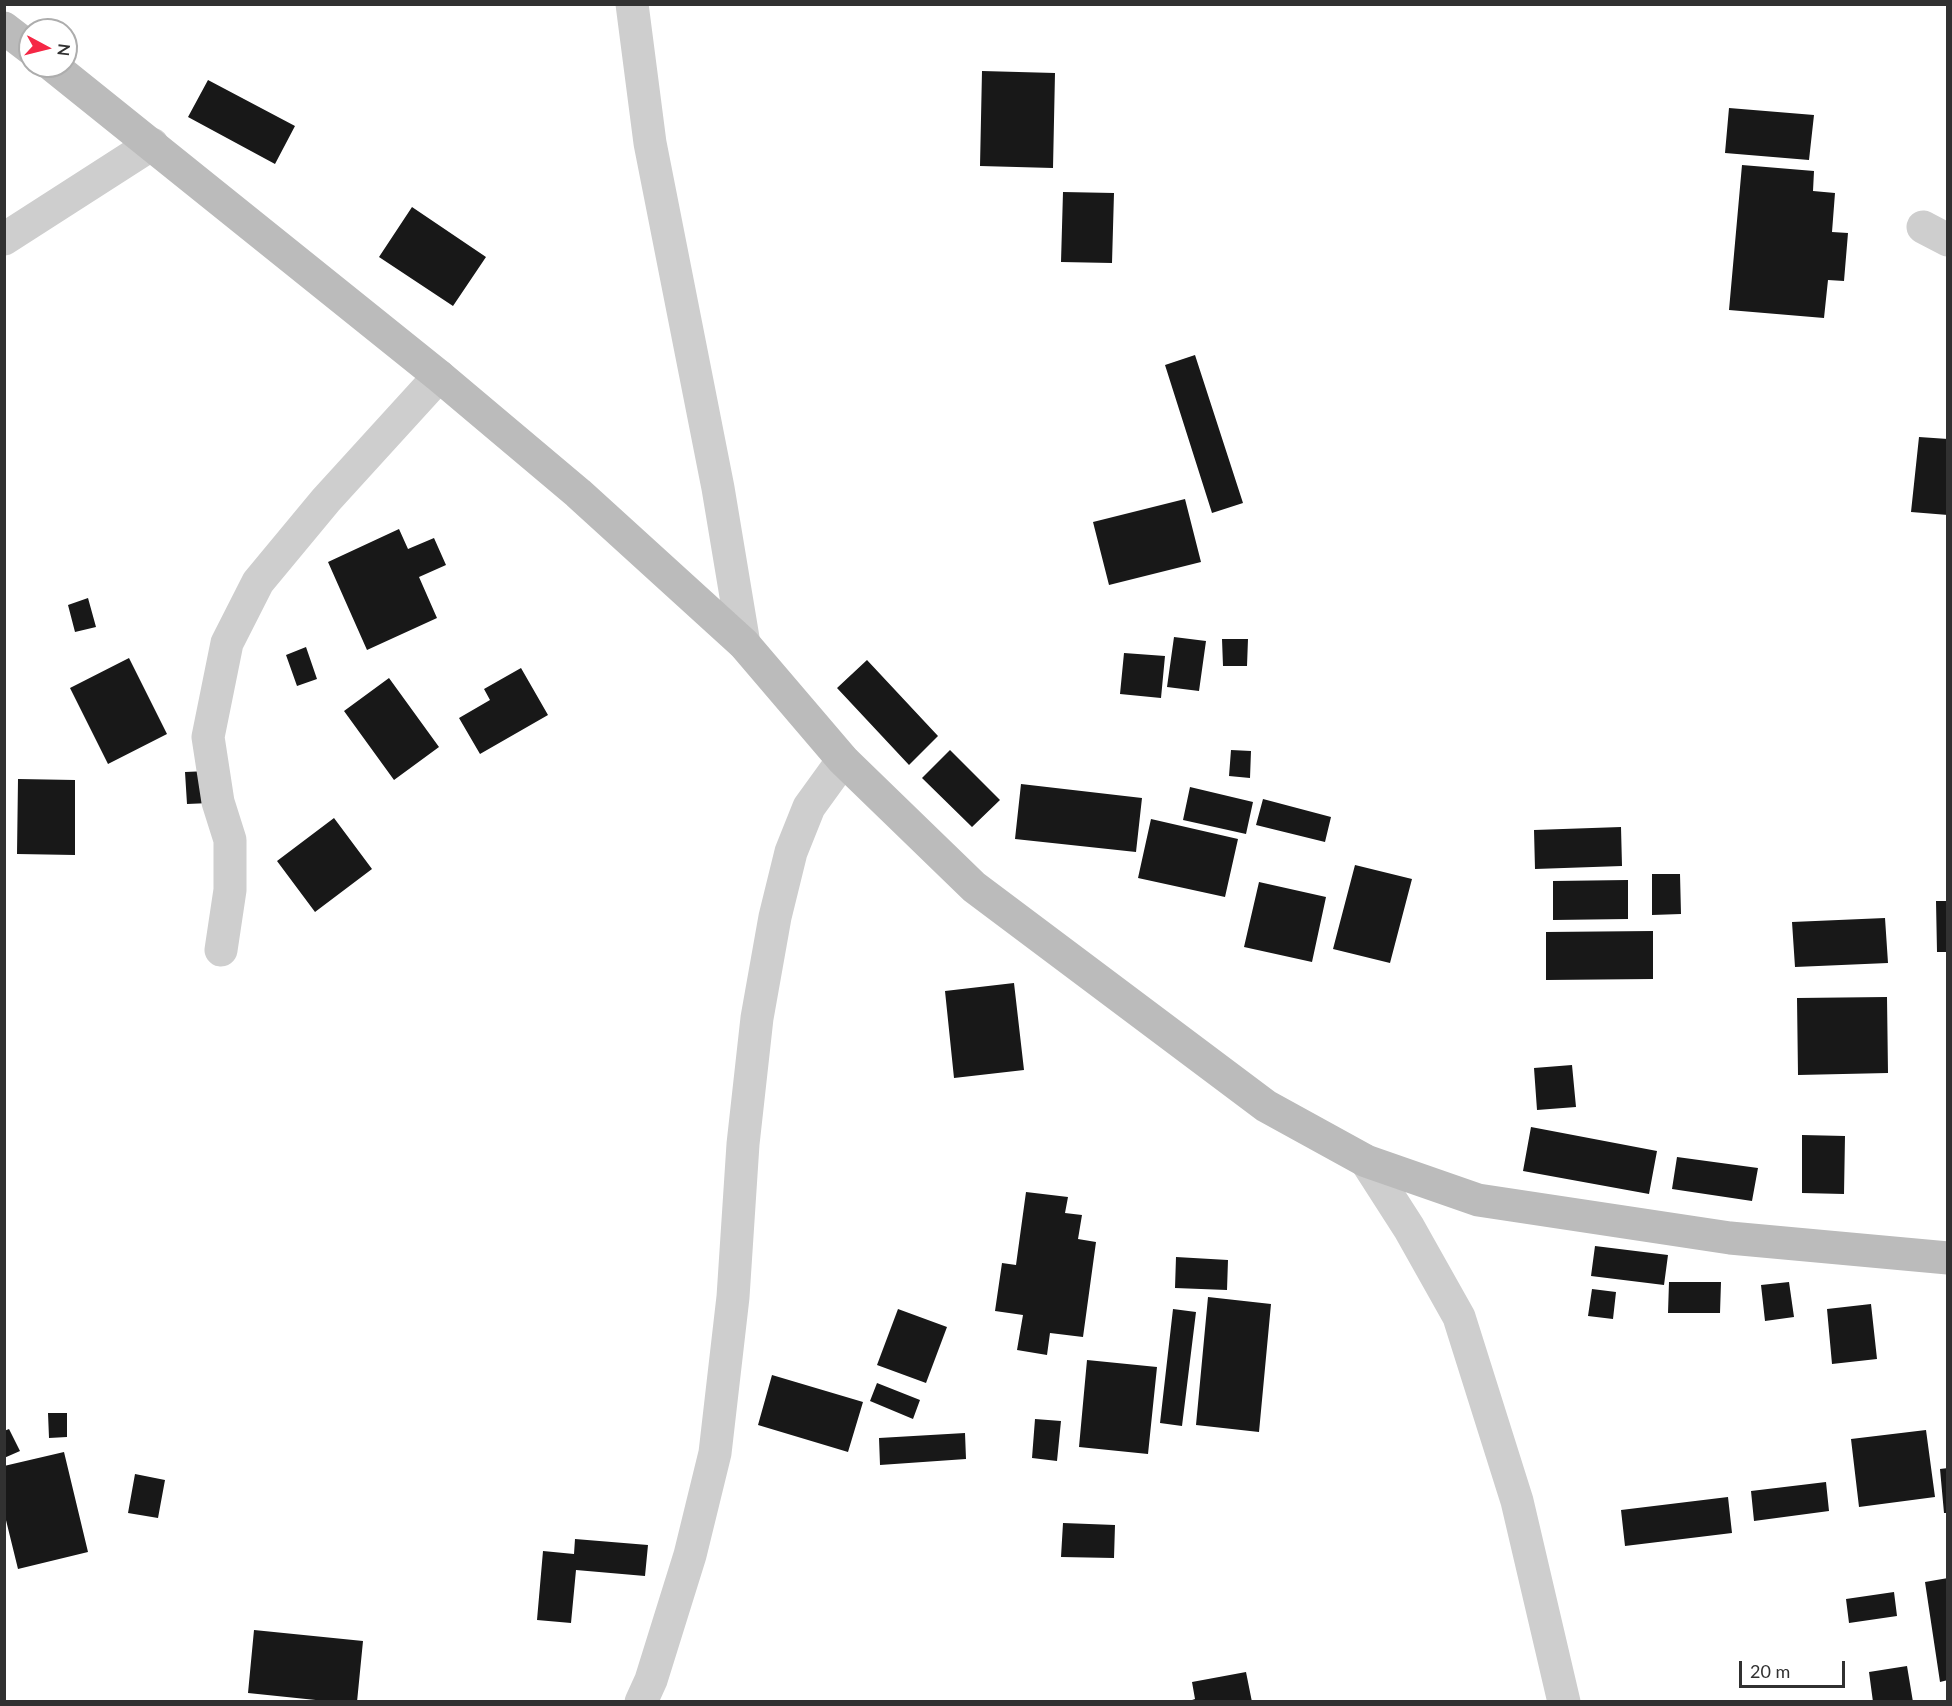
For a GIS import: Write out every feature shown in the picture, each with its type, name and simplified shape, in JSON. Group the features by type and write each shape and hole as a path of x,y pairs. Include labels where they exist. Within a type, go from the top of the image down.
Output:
{"main road":[{"path":"4,28 18,39"},
{"path":"68,78 439,376 578,493 744,644 843,760 974,887 1266,1106 1366,1161 1478,1200 1730,1238 1947,1258"}],"street":[{"path":"632,4 650,143 717,488 744,644"},
{"path":"4,239 153,144"},
{"path":"221,950 230,890 230,840 218,801 208,737 227,643 258,582 326,500 439,376"},
{"path":"641,1701 651,1680 690,1555 715,1453 732,1297 743,1144 757,1018 775,917 791,852 809,807 843,760"},
{"path":"1366,1161 1409,1228 1459,1317 1517,1501 1564,1701"}],"building":[{"path":"982,71 1055,73 1053,168 980,166"},
{"path":"208,80 295,126 275,164 188,117"},
{"path":"1729,108 1814,115 1809,160 1725,153"},
{"path":"1742,165 1814,171 1813,191 1835,193 1832,232 1848,233 1844,281 1828,280 1824,318 1729,310"},
{"path":"1063,192 1114,193 1112,263 1061,262"},
{"path":"412,207 486,257 453,306 379,257"},
{"path":"1195,355 1243,503 1212,513 1165,365"},
{"path":"1919,437 1948,439 1948,515 1911,512"},
{"path":"1185,499 1201,562 1109,585 1093,522"},
{"path":"399,529 408,549 434,538 446,565 419,577 437,618 367,650 328,562"},
{"path":"88,598 96,627 75,632 68,605"},
{"path":"1174,637 1206,641 1199,691 1167,687"},
{"path":"1222,639 1248,639 1247,666 1223,666"},
{"path":"306,647 317,679 297,686 286,655"},
{"path":"1124,653 1165,656 1161,698 1120,694"},
{"path":"129,658 167,734 108,764 70,688"},
{"path":"867,660 938,736 909,765 837,688"},
{"path":"521,668 548,715 480,754 459,718 490,700 484,689"},
{"path":"389,678 439,747 394,780 344,711"},
{"path":"950,750 1000,800 972,827 922,778"},
{"path":"1231,750 1251,751 1250,778 1229,776"},
{"path":"208,771 210,803 187,804 185,772"},
{"path":"18,779 75,780 75,855 17,854"},
{"path":"1021,784 1142,798 1136,852 1015,839"},
{"path":"1190,787 1253,802 1246,834 1183,820"},
{"path":"1263,799 1331,817 1325,842 1256,825"},
{"path":"334,818 372,869 315,912 277,861"},
{"path":"1151,819 1238,839 1225,897 1138,878"},
{"path":"1621,827 1622,866 1535,869 1534,830"},
{"path":"1355,865 1412,879 1390,963 1333,949"},
{"path":"1652,874 1680,874 1681,914 1652,915"},
{"path":"1628,880 1628,919 1553,920 1553,881"},
{"path":"1259,882 1326,897 1312,962 1244,947"},
{"path":"1936,901 1948,901 1948,952 1937,952"},
{"path":"1885,918 1888,963 1795,967 1792,922"},
{"path":"1653,931 1653,979 1546,980 1546,932"},
{"path":"1014,983 1024,1070 954,1078 945,991"},
{"path":"1887,997 1888,1073 1798,1075 1797,998"},
{"path":"1572,1065 1576,1107 1537,1110 1534,1068"},
{"path":"1531,1127 1657,1151 1649,1194 1523,1171"},
{"path":"1802,1135 1845,1136 1844,1194 1802,1193"},
{"path":"1677,1157 1758,1168 1752,1201 1672,1189"},
{"path":"1026,1192 1068,1197 1065,1213 1082,1215 1078,1239 1096,1242 1083,1337 1050,1333 1047,1355 1017,1350 1023,1315 995,1311 1002,1263 1016,1265"},
{"path":"1595,1246 1668,1255 1664,1285 1591,1276"},
{"path":"1176,1257 1228,1260 1227,1290 1175,1288"},
{"path":"1669,1282 1721,1282 1720,1313 1668,1313"},
{"path":"1789,1282 1794,1317 1765,1321 1761,1285"},
{"path":"1592,1289 1616,1292 1613,1319 1588,1316"},
{"path":"1208,1297 1271,1304 1259,1432 1196,1425"},
{"path":"1871,1304 1877,1359 1832,1364 1827,1309"},
{"path":"898,1309 947,1327 926,1383 877,1365"},
{"path":"1173,1309 1196,1312 1182,1426 1160,1423"},
{"path":"1087,1360 1157,1367 1148,1454 1079,1447"},
{"path":"772,1375 863,1402 848,1452 758,1425"},
{"path":"877,1383 920,1400 913,1419 870,1401"},
{"path":"48,1413 67,1413 67,1437 49,1438"},
{"path":"1035,1419 1061,1421 1057,1461 1032,1458"},
{"path":"9,1429 20,1451 4,1458 4,1431"},
{"path":"1926,1430 1935,1497 1859,1507 1851,1439"},
{"path":"965,1433 966,1459 880,1465 879,1438"},
{"path":"64,1452 88,1552 18,1569 4,1512 4,1466"},
{"path":"1948,1468 1948,1513 1944,1513 1940,1469"},
{"path":"135,1474 165,1480 158,1518 128,1513"},
{"path":"1826,1482 1829,1511 1754,1521 1751,1491"},
{"path":"1728,1497 1732,1533 1625,1546 1621,1510"},
{"path":"1063,1523 1115,1525 1114,1558 1061,1557"},
{"path":"575,1539 648,1545 645,1576 576,1570 571,1623 537,1620 543,1551 574,1554"},
{"path":"1948,1578 1948,1680 1940,1682 1925,1582"},
{"path":"1894,1592 1897,1616 1849,1623 1846,1599"},
{"path":"254,1630 363,1641 357,1702 335,1702 248,1693"},
{"path":"1907,1666 1913,1702 1873,1702 1869,1672"},
{"path":"1246,1672 1252,1702 1186,1702 1195,1699 1192,1682"}]}
